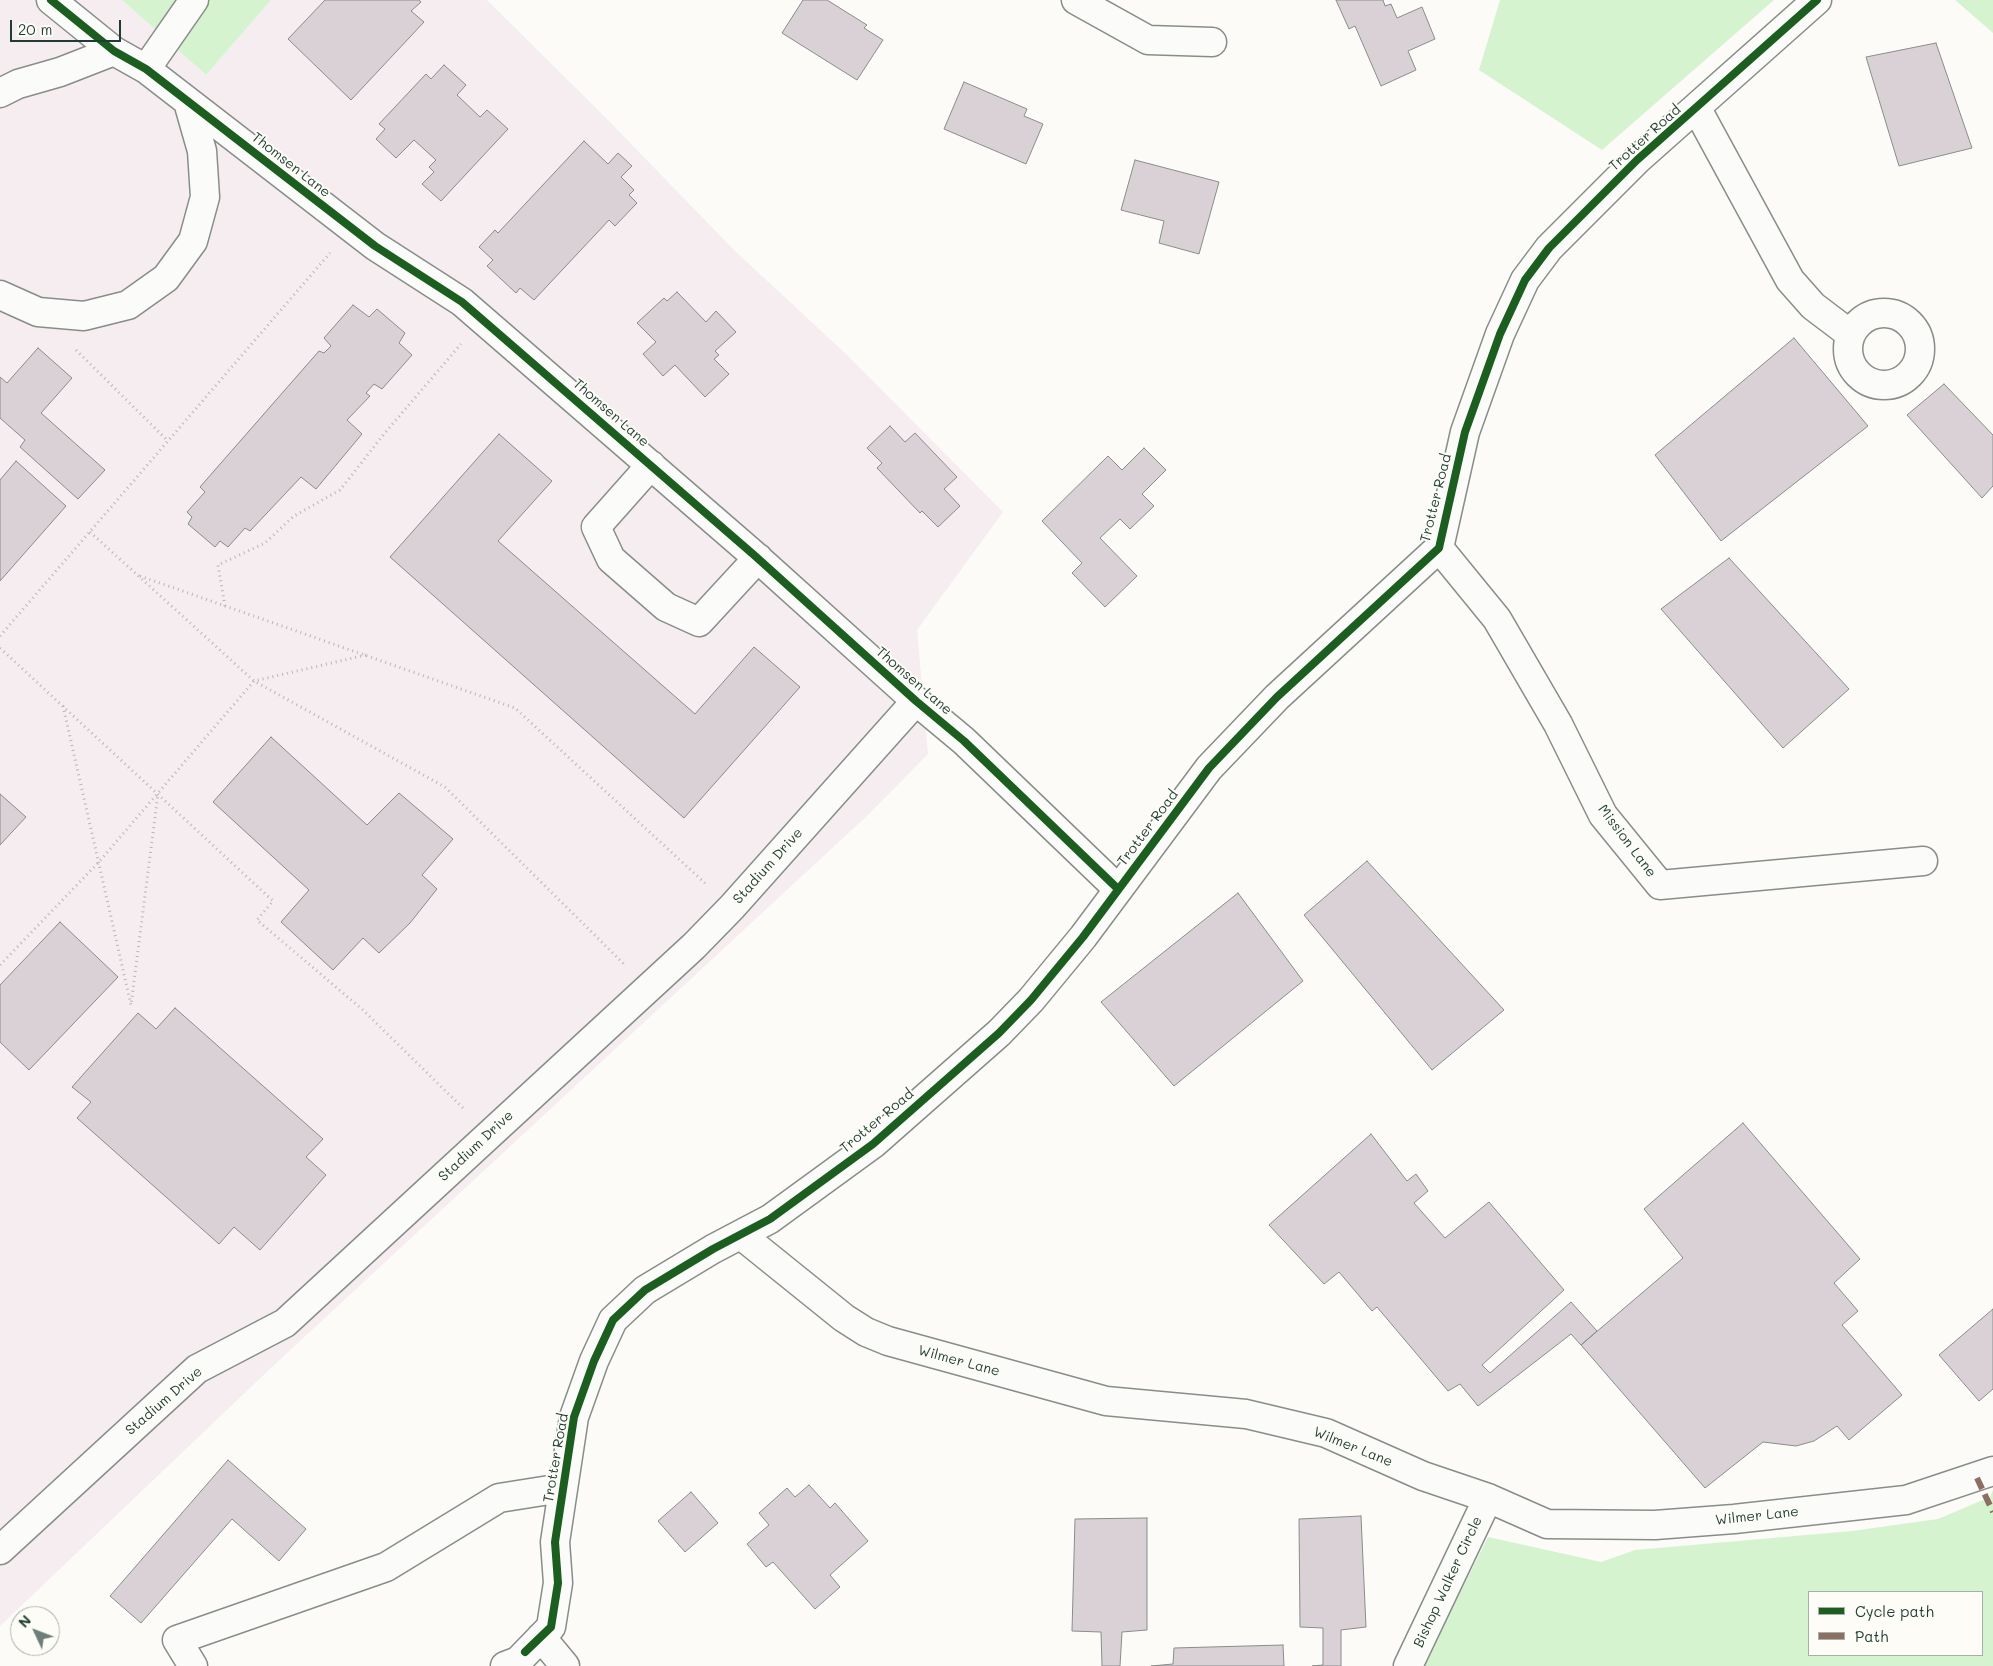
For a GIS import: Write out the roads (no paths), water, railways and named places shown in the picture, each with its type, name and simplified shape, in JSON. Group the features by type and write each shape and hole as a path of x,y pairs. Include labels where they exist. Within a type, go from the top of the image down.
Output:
{"street":[{"name":"Thomsen Lane","path":"51,0 114,51 146,69 375,246 462,302 758,558 916,701 964,741 1118,889"},
{"path":"146,69 194,0"},
{"path":"1076,0 1148,40 1212,42"},
{"name":"Trotter Road","path":"524,1652 551,1628 558,1583 555,1542 574,1417 594,1361 613,1320 645,1290 713,1249 770,1219 873,1144 999,1033 1031,1000 1118,889 1208,768 1277,697 1439,548 1465,432 1500,334 1526,280 1555,241 1637,160 1697,109 1817,0"},
{"path":"0,93 18,84 60,72 114,51"},
{"path":"0,295 38,312 84,316 128,305 166,278 192,241 205,197 202,151 188,102"},
{"path":"1697,109 1790,280 1813,306 1850,334"},
{"path":"651,465 596,527 611,559 666,607 699,622 758,558"},
{"name":"Mission Lane","path":"1439,548 1497,619 1558,724 1603,814 1660,884 1923,861"},
{"name":"Stadium Drive","path":"0,1550 197,1369 285,1323 694,946 732,907 916,701"},
{"name":"Wilmer Lane","path":"740,1235 844,1318 866,1332 888,1341 1106,1401 1246,1414 1326,1433 1423,1476 1488,1498 1546,1524 1655,1525 1734,1519 1906,1500 1993,1471"},
{"path":"194,1666 177,1640 386,1567 498,1498 562,1488"},
{"name":"Bishop Walker Circle","path":"1408,1666 1488,1498"},
{"path":"524,1652 565,1666"}]}
